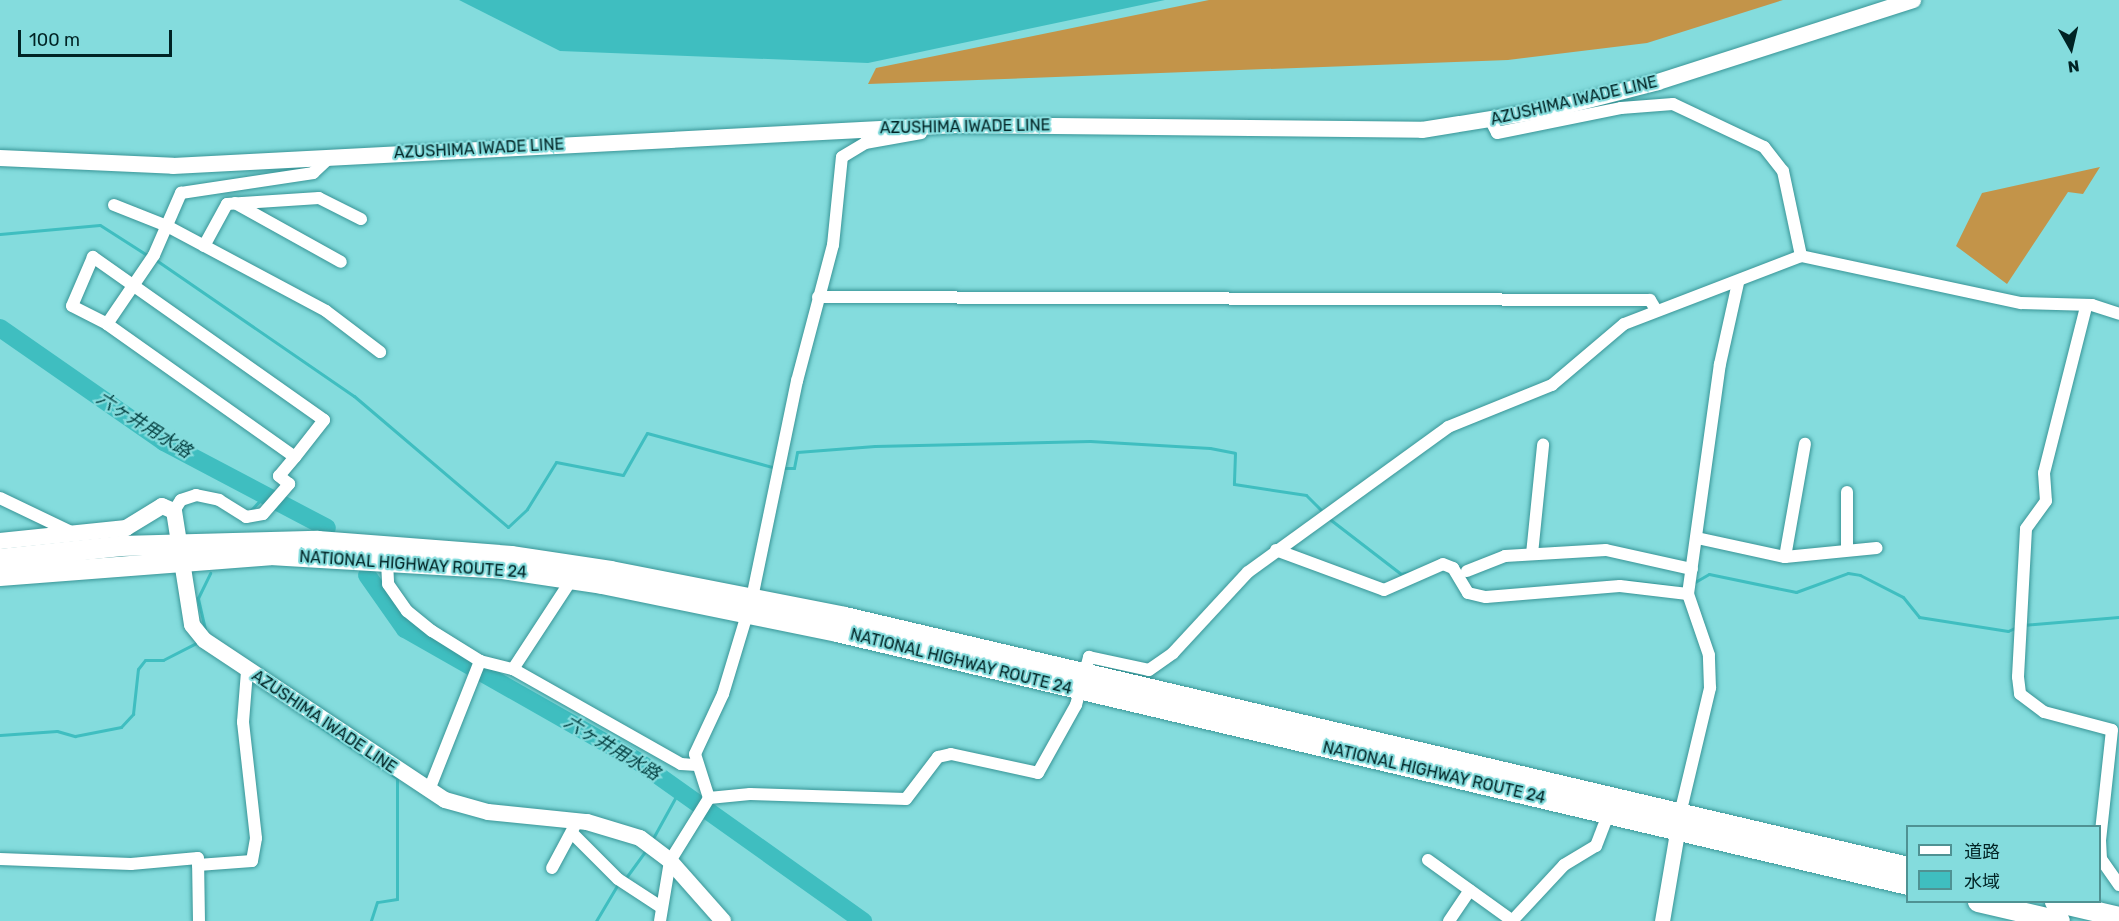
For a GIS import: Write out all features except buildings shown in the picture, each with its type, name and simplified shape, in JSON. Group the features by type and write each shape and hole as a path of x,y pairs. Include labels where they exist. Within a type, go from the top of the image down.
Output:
{"highway":[{"name":"NATIONAL HIGHWAY ROUTE 24","path":"0,559 181,552 318,541 511,556 750,605 1679,822 1906,867"},
{"name":"NATIONAL HIGHWAY ROUTE 24","path":"0,576 181,552 270,555 387,562 572,579 750,605"},
{"name":"NATIONAL HIGHWAY ROUTE 24","path":"1083,683 1608,814 1679,822 1906,884"},
{"path":"1982,903 2060,921"},
{"path":"2059,903 2119,917"}],"main road":[{"name":"AZUSHIMA IWADE LINE","path":"0,158 173,166 957,125 1312,132 1422,130 1491,121 1658,82 1913,0"},
{"path":"0,541 126,528 162,506 174,511"},
{"name":"AZUSHIMA IWADE LINE","path":"174,511 192,625 247,670 429,790 468,808 640,838 670,861 723,921"}],"street":[{"path":"1491,121 1497,133 1622,108 1680,108 1764,147 1783,171 1801,256"},
{"path":"660,921 670,861 693,828 709,798 695,754 723,694 750,605 818,297 833,245 842,157 865,143 957,125"},
{"path":"107,324 152,259 181,193 313,173 330,158"},
{"path":"204,246 227,204 319,198 361,219"},
{"path":"236,203 341,262"},
{"path":"114,205 167,226 326,311 380,352"},
{"path":"709,798 750,794 906,799 938,757 951,754 1038,773 1083,683 1089,657 1149,670 1173,653 1276,550 1448,427 1552,384 1624,324 1801,256 2021,303 2086,307 2119,314"},
{"path":"174,511 181,500 196,495 219,500 246,517 263,514 289,484 279,476 295,457 324,420 93,257 72,306 107,324 295,457"},
{"path":"1662,921 1679,822 1710,688 1709,655 1688,594 1720,364 1738,282"},
{"path":"818,297 1650,300 1656,310"},
{"path":"2086,307 2044,473 2046,501 2026,529 2018,677 2020,694 2044,712 2112,730 2101,831"},
{"path":"1785,557 1805,444"},
{"path":"1532,554 1543,446"},
{"path":"1847,492 1847,550"},
{"path":"0,498 74,532"},
{"path":"1697,538 1785,557 1877,548"},
{"path":"1276,550 1384,590 1443,564 1453,568 1468,593 1486,597 1620,586 1688,594"},
{"path":"1467,571 1505,556 1606,550 1692,569"},
{"path":"387,562 388,584 407,611 480,661 513,669 681,764 697,765"},
{"path":"513,669 572,579"},
{"path":"429,790 480,661"},
{"path":"198,865 252,861 256,838 243,722 247,670"},
{"path":"1428,860 1513,921 1564,865 1596,846 1608,814"},
{"path":"552,868 574,827 626,885 661,907"},
{"path":"0,859 131,864 198,858 199,921"},
{"path":"2101,859 2119,885"},
{"path":"1449,921 1470,890"}],"shaded area":[{"path":"1209,0 1783,0 1647,43 1508,60 868,84 876,68"},
{"path":"2100,167 2083,194 2068,192 2007,284 1956,246 1982,193"}],"water":[{"path":"459,0 1165,0 868,63 560,51"}],"waterway":[{"path":"0,234 100,225 150,257"},
{"path":"156,260 354,396 508,527 527,509 556,462 623,475 647,433 776,468"},
{"name":"六ヶ井用水路","path":"0,328 164,442 327,528"},
{"path":"783,468 794,468 797,452 875,446 1090,441 1210,448 1235,453 1234,484 1306,495 1323,512"},
{"path":"251,510 267,493"},
{"path":"1327,517 1401,574 1415,571"},
{"path":"205,629 198,598 210,573"},
{"path":"1695,582 1709,574 1796,592 1848,573 1860,575 1903,597 1919,617 2008,631 2017,627"},
{"name":"六ヶ井用水路","path":"367,575 405,629 639,762 863,921"},
{"path":"1628,581 1675,587"},
{"path":"2023,625 2119,617"},
{"path":"0,735 57,731 75,736 121,727 133,714 138,669 145,660 163,660 196,643"},
{"path":"310,720 397,778 397,899 377,902 371,921"},
{"path":"652,840 680,789"},
{"path":"625,879 646,850"},
{"path":"596,921 618,884"}]}
